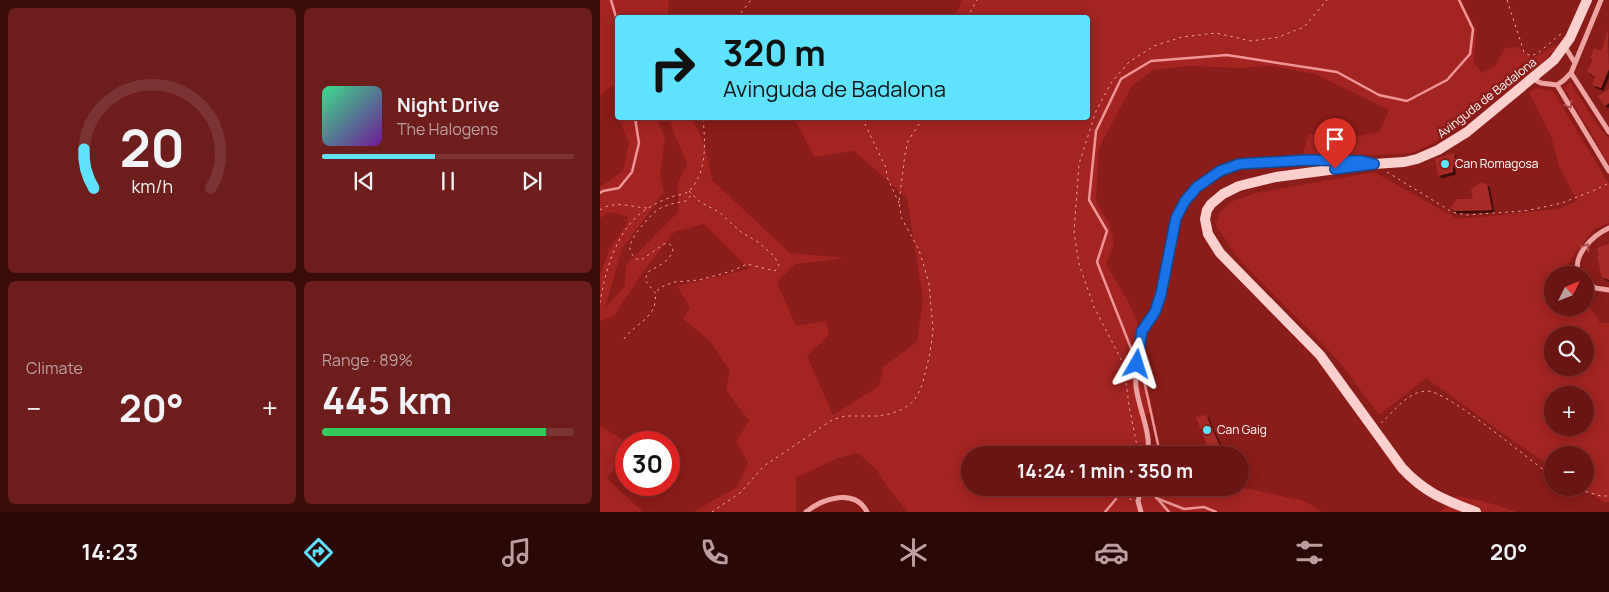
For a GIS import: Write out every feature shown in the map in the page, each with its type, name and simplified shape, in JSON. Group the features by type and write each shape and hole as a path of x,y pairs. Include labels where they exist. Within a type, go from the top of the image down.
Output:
{"street":[{"name":"Avinguda de Badalona","path":"1374,429 1320,355 1220,253 1208,234 1205,220 1207,210 1218,198 1239,186 1276,177 1374,164 1404,162 1438,150 1467,132 1554,60 1565,47 1587,0"},
{"path":"1533,79 1541,83 1556,85 1571,73 1601,0"},
{"path":"1565,47 1575,63"},
{"path":"1571,73 1609,132"},
{"path":"1556,85 1609,171"},
{"path":"1148,446 1147,434 1136,386 1140,337 1159,303 1174,223 1190,194 1220,171 1239,164 1307,160 1362,161 1374,164"},
{"path":"1577,266 1586,246 1593,237 1609,228"},
{"path":"1594,287 1609,290"},
{"path":"1374,429 1402,468 1422,488 1476,512"},
{"path":"1139,496 1138,501 1141,512"},
{"path":"806,512 834,498 852,498 860,503 867,512"}],"path":[{"path":"739,15 751,0"},
{"path":"969,15 977,0"},
{"path":"1137,446 1129,406 1124,365 1094,307 1078,264 1074,232 1079,164 1096,111 1110,83 1130,62 1154,46 1182,37 1216,32 1251,41 1279,37 1304,27 1326,0"},
{"path":"1506,0 1524,52 1531,56 1538,53 1565,30"},
{"path":"600,303 606,272 627,227 647,208 660,201 689,191 698,180 702,170 703,120"},
{"path":"712,512 740,493 764,466 832,420 844,416 890,414 908,406 917,396 924,378 933,330 929,283 923,261 901,217 899,204 887,176 886,168 863,120"},
{"path":"899,204 905,154 911,136 922,120"},
{"path":"1374,164 1452,212 1466,215 1544,208 1596,190 1609,183"},
{"path":"624,339 629,331 638,325 653,308 659,288 674,282 699,280 748,264 775,271 779,265 774,256 758,242 741,232 719,212 700,202 689,191"},
{"path":"656,294 645,280 648,272 664,264 672,255 673,249 669,243 664,244 641,260 636,259 629,247 634,236 658,210 669,204 686,202 692,194"},
{"path":"600,210 613,204 647,208"},
{"path":"1374,429 1411,396 1424,391 1433,391 1458,406 1544,470"},
{"path":"1594,494 1609,496"},
{"path":"1126,496 1127,498 1138,501"}],"shaded area":[{"path":"600,0 669,0 668,13 665,15 615,15 615,97 612,85 600,96"},
{"path":"962,0 1461,0 1476,30 1474,63 1482,73 1495,66 1505,48 1517,47 1533,58 1562,42 1538,67 1508,90 1464,115 1457,129 1412,153 1376,155 1303,154 1309,133 1336,140 1379,132 1389,110 1315,74 1272,66 1239,68 1190,66 1153,70 1132,86 1099,148 1096,201 1110,225 1114,244 1106,264 1128,301 1137,321 1153,412 1145,415 1145,446 961,446 961,496 1249,496 1249,489 1305,501 1322,512 908,512 888,488 876,469 858,453 838,458 796,478 796,512 693,512 737,487 748,463 736,441 749,421 726,390 730,371 710,341 683,319 690,307 677,286 749,269 704,224 674,232 642,273 614,316 600,321 600,274 611,246 626,226 628,216 609,212 600,218 600,187 623,171 629,143 620,120 658,120 665,139 660,175 664,192 622,249 605,308 625,286 626,265 679,211 677,185 687,164 669,120 693,120 705,145 712,180 790,253 846,258 795,264 777,282 796,326 826,321 829,335 807,356 833,415 879,386 883,367 917,342 923,300 907,198 854,151 814,157 795,120 1090,120 1090,15 956,15"},
{"path":"1570,82 1595,122 1609,139 1609,164 1564,88"},
{"path":"1536,88 1553,91 1609,184 1609,223 1594,229 1566,266 1544,266 1544,316 1594,316 1594,313 1600,323 1609,323 1609,502 1604,502 1594,496 1594,446 1544,446 1544,462 1426,378 1379,415 1338,360 1236,256 1216,225 1220,213 1230,202 1256,193 1374,172 1458,219 1558,209 1577,201 1559,166 1551,136 1529,92"},
{"path":"600,426 615,435 615,468 607,478 615,486 615,496 626,496 643,512 600,512"},
{"path":"1457,496 1483,501 1517,512 1440,512"}],"building":[{"path":"1608,30 1609,69 1601,88 1592,85 1595,77 1587,71 1593,60 1590,58 1594,48 1601,51"},
{"path":"1609,89 1609,103 1605,106 1598,96"},
{"name":"Can Romagosa","path":"1454,153 1456,164 1453,165 1453,172 1438,176 1435,159"},
{"path":"1480,183 1487,184 1492,210 1455,211 1450,208 1457,199 1473,199 1471,189"},
{"path":"1609,244 1609,280 1602,277 1597,248"},
{"name":"Can Gaig","path":"1206,415 1220,446 1207,446 1196,417"}],"waterway":[{"path":"611,0 615,15"},
{"path":"1136,361 1097,262 1107,231 1089,200 1096,131 1121,79 1151,61 1227,55 1337,72 1379,95 1407,101 1447,80 1470,54 1473,29 1459,0"},
{"path":"600,193 619,188 632,172 639,143 635,120"},
{"path":"1138,366 1143,376 1158,446"},
{"path":"1155,496 1169,512"},
{"path":"1156,498 1184,509 1204,507 1216,512"},
{"path":"1105,512 1116,499"}],"place":[{"name":"Can Romagosa","path":"1445,164"},
{"name":"Can Gaig","path":"1207,430"}],"route":[{"path":"1137,364 1142,331 1159,303 1176,218 1185,201 1197,187 1220,171 1239,164 1307,160 1362,161 1374,164 1335,169"}]}
